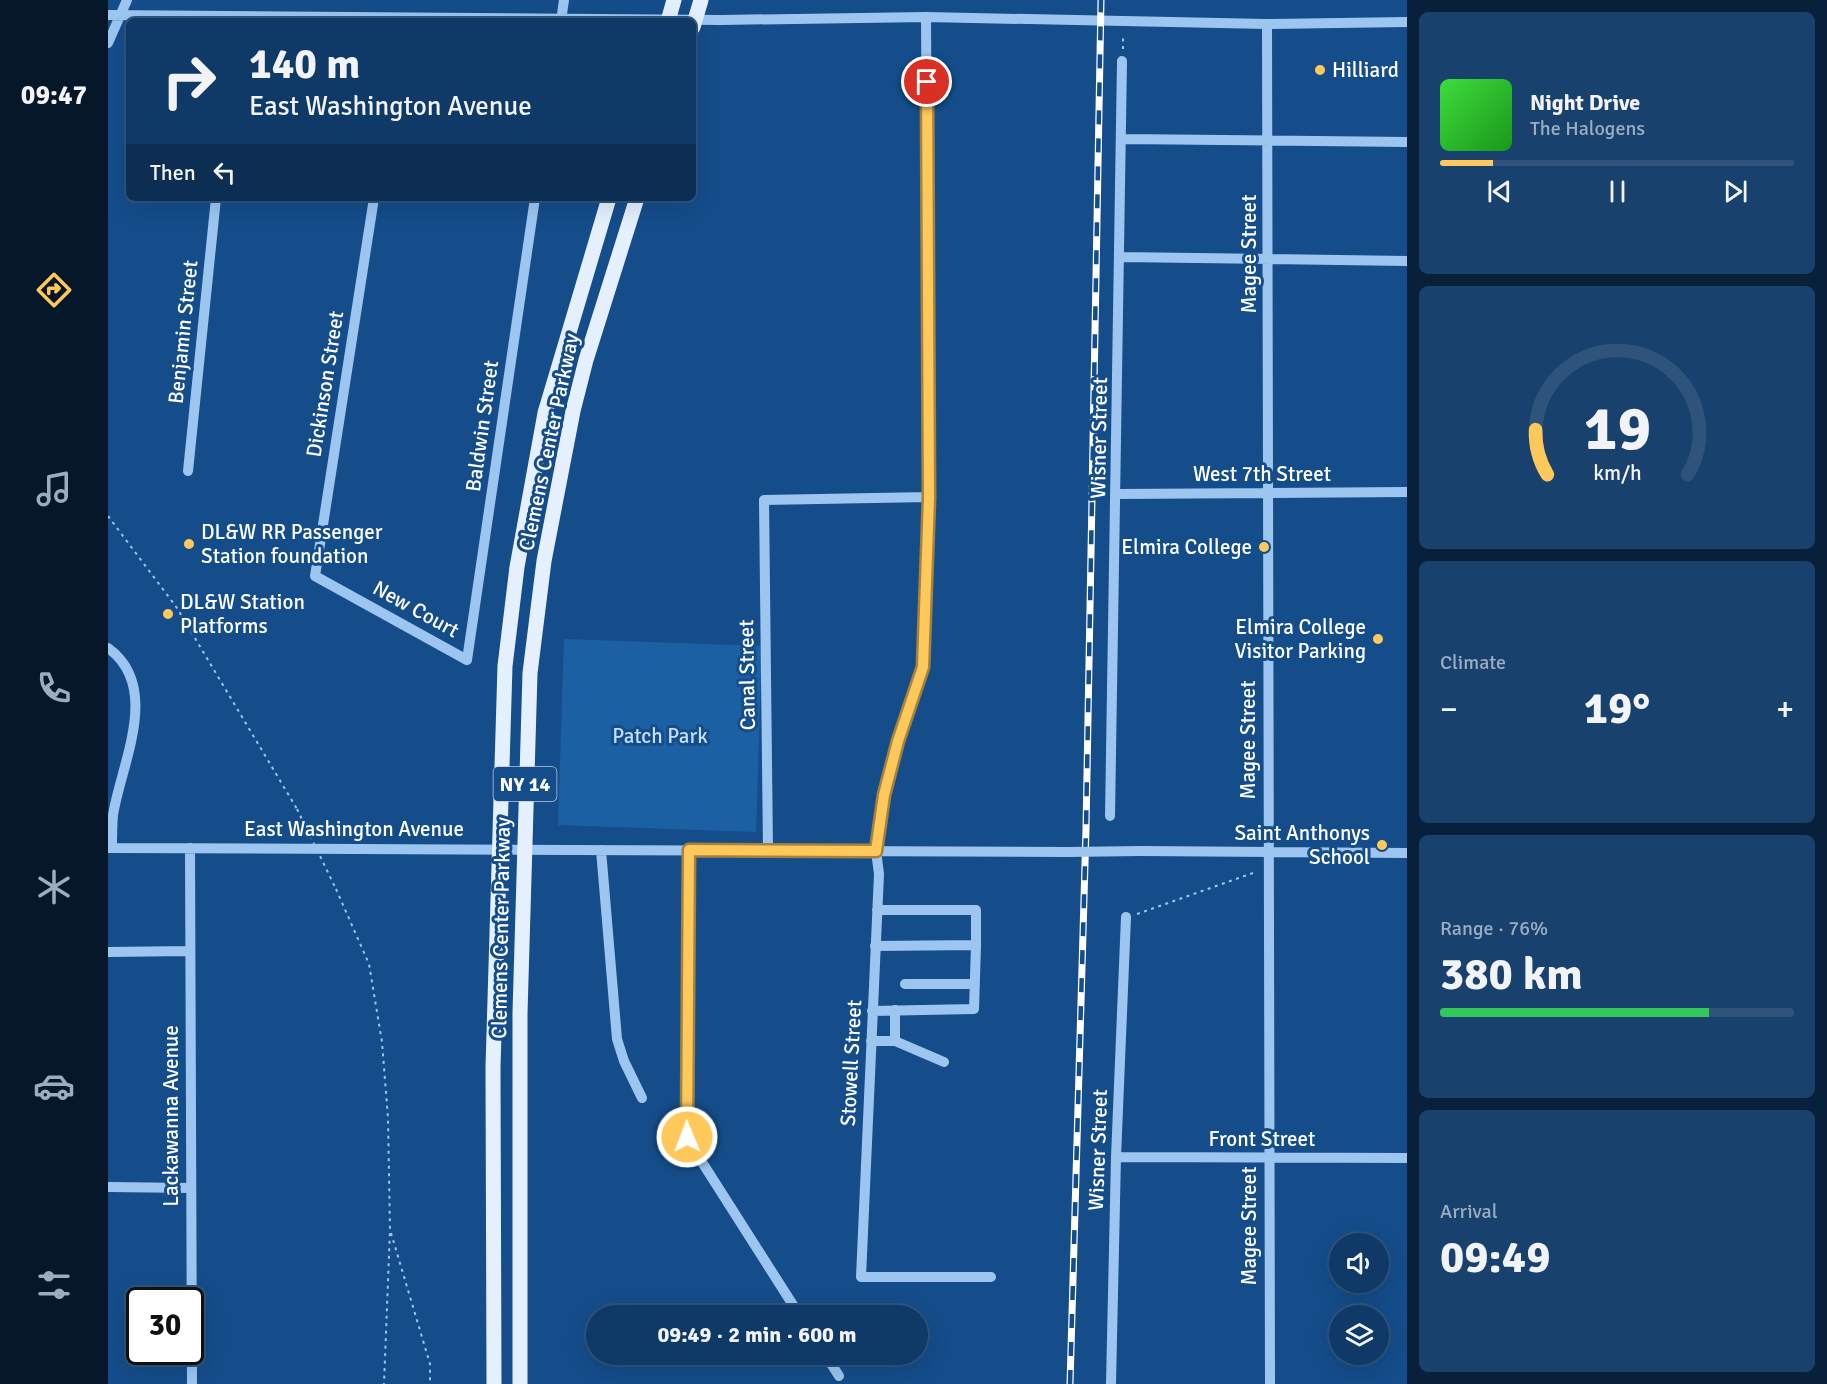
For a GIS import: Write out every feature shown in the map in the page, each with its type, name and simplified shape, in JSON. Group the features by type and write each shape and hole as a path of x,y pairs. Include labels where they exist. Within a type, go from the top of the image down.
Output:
{"main road":[{"path":"669,18 674,0"},
{"path":"696,18 701,0"},
{"name":"Clemens Center Parkway","path":"494,1384 493,1067 505,666 517,567 545,413 608,201"},
{"name":"Clemens Center Parkway","path":"520,1384 520,1013 530,673 550,524 586,360 636,201"}],"street":[{"path":"108,43 113,15 119,0"},
{"path":"113,15 127,0"},
{"path":"561,18 564,0"},
{"path":"113,15 204,18"},
{"path":"696,23 926,17 1267,24 1407,22"},
{"name":"Stowell Street","path":"926,17 929,498 923,667 887,785 876,851 879,874 861,1277 991,1276"},
{"name":"Magee Street","path":"1267,24 1269,257 1267,851 1270,1384"},
{"name":"Wisner Street","path":"1110,816 1118,494 1122,61"},
{"path":"1122,139 1407,142"},
{"name":"Benjamin Street","path":"188,471 216,201"},
{"name":"Dickinson Street","path":"315,576 374,201"},
{"name":"Baldwin Street","path":"467,660 535,201"},
{"path":"1120,257 1269,257 1407,261"},
{"name":"West 7th Street","path":"1118,494 1407,492"},
{"name":"Canal Street","path":"768,850 764,500 929,498"},
{"name":"New Court","path":"315,576 467,660"},
{"path":"108,648 122,661 134,688 135,721 113,816 110,848"},
{"name":"East Washington Avenue","path":"110,848 1407,853"},
{"name":"Lackawanna Avenue","path":"190,848 192,1384"},
{"path":"601,850 617,1040 642,1098"},
{"path":"689,850 687,1137 793,1305"},
{"path":"872,1011 974,1009 976,910 877,910"},
{"name":"Wisner Street","path":"1111,1384 1116,1157 1126,918"},
{"path":"875,946 976,945"},
{"path":"108,952 190,951"},
{"path":"905,984 975,984"},
{"path":"895,1010 895,1041"},
{"path":"871,1041 895,1041 944,1062"},
{"name":"Front Street","path":"1116,1157 1407,1158"},
{"path":"108,1187 190,1188"},
{"path":"832,1365 839,1376"}],"path":[{"path":"108,516 177,608 297,809 369,964 382,1042 388,1118 390,1230 384,1384"},
{"path":"1126,918 1256,872"},
{"path":"390,1230 430,1364 430,1384"}],"green space":[{"name":"Patch Park","path":"564,639 762,646 756,832 558,825"}],"railway":[{"path":"1070,1384 1086,829 1101,0"}],"place":[{"name":"Hilliard","path":"1320,70"},
{"name":"DL&W RR Passenger Station foundation","path":"189,544"},
{"name":"Elmira College","path":"1264,547"},
{"name":"DL&W Station Platforms","path":"168,614"},
{"name":"Elmira College Visitor Parking","path":"1378,639"},
{"name":"Saint Anthonys School","path":"1382,845"}],"route":[{"path":"687,1137 689,850 876,851 884,795 898,741 923,667 929,498 927,82"}]}
